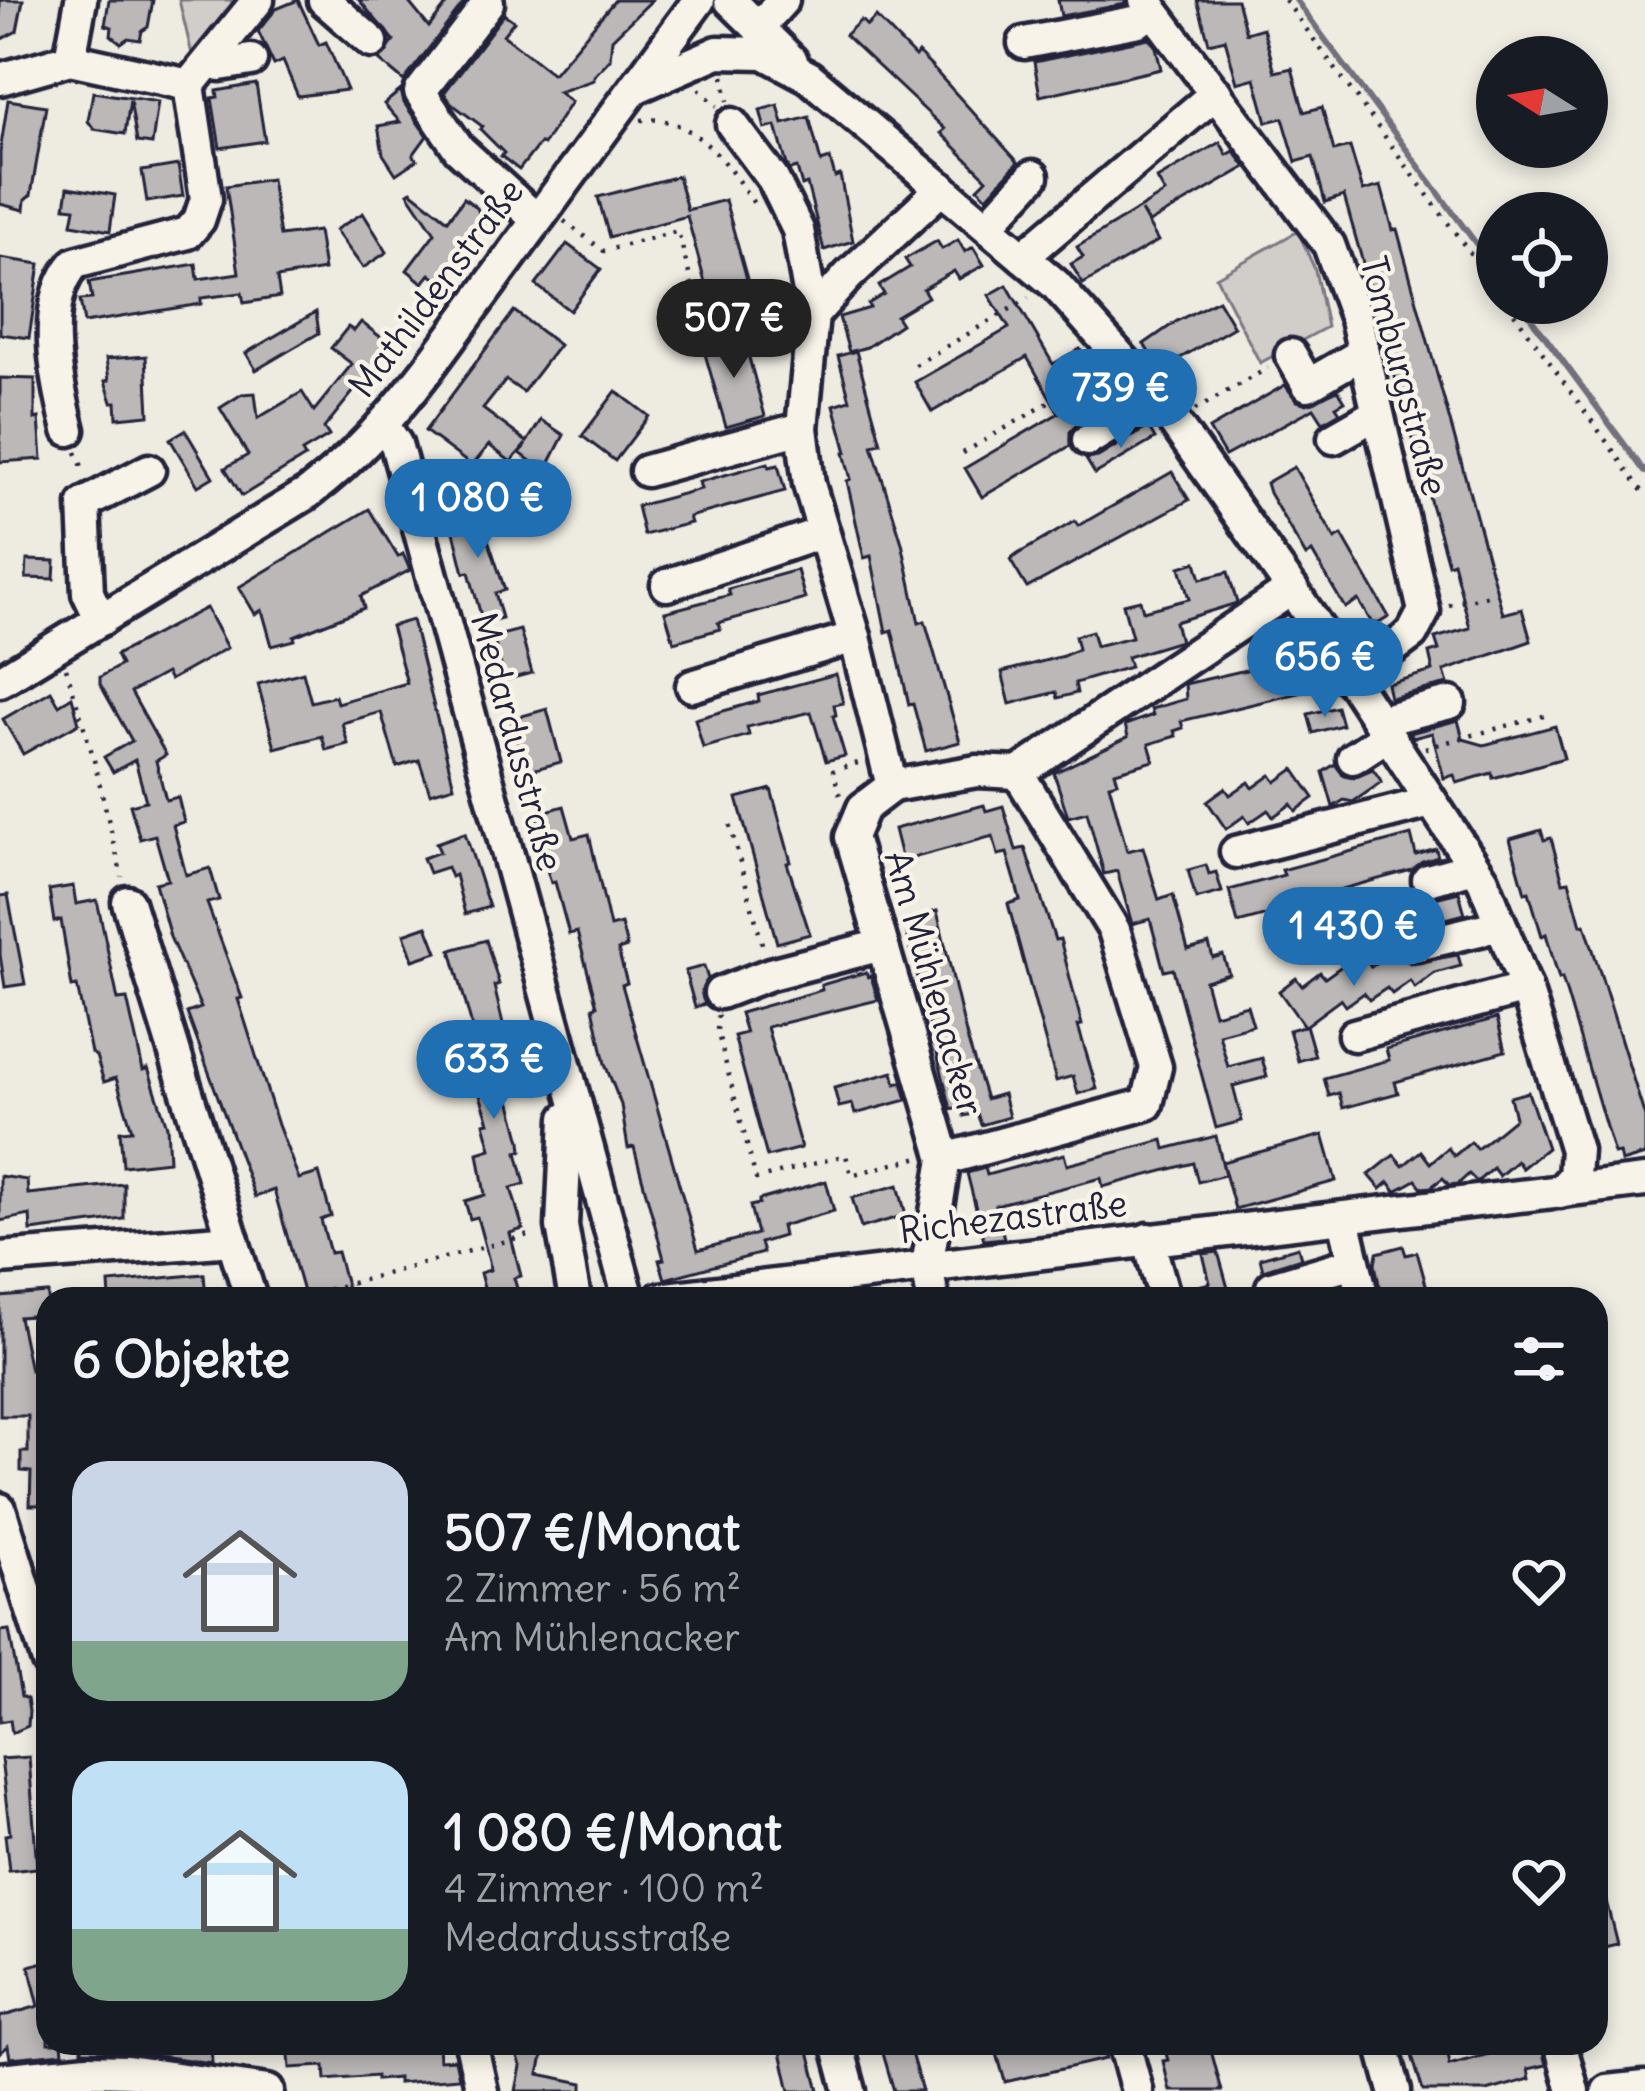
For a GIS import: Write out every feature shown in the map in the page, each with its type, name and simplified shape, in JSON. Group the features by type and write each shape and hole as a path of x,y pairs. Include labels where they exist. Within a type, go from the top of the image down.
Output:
{"street":[{"path":"70,59 81,0"},
{"path":"70,430 56,375 56,301 64,274 75,263 188,233 199,220 206,199 189,85 258,0"},
{"path":"323,0 372,42"},
{"name":"Mathildenstraße","path":"0,681 308,493 349,462 384,426 699,0"},
{"path":"730,0 809,77 1055,284 1166,410 1292,589 1474,867 1501,925 1526,988 1576,1150 1574,1176 1560,1192"},
{"path":"758,28 783,0"},
{"path":"488,3 420,92 459,149 541,213"},
{"path":"1024,43 1139,21 1148,4"},
{"name":"Tomburgstraße","path":"1148,4 1329,244 1356,319 1424,611"},
{"path":"635,88 718,52 764,53 809,77"},
{"path":"0,79 70,59 189,85"},
{"path":"211,59 220,65 251,60"},
{"path":"1022,257 1216,93"},
{"path":"732,124 773,179 798,230 813,315 802,428 821,533 855,637 892,786 977,771 1018,773 1292,589"},
{"path":"986,226 1033,176"},
{"path":"813,315 849,274 942,188"},
{"path":"1291,355 1308,385 1363,353"},
{"path":"1088,440 1166,410"},
{"path":"1334,438 1376,414"},
{"name":"Medardusstraße","path":"384,426 396,444 626,1287"},
{"path":"646,471 802,428"},
{"path":"101,620 88,593 84,504 148,470"},
{"path":"667,585 821,533"},
{"path":"1349,680 1412,634 1424,611"},
{"path":"692,686 855,637"},
{"path":"1353,758 1450,703"},
{"path":"944,1155 1147,1104 1156,1067 1114,930 1018,773"},
{"name":"Am Mühlenacker","path":"892,786 862,808 851,837 944,1155 927,1266 930,1287"},
{"path":"1236,852 1431,802"},
{"path":"1428,880 1474,867"},
{"path":"128,902 247,1287"},
{"path":"1418,945 1501,925"},
{"path":"720,993 770,974 882,944"},
{"path":"1354,1035 1526,988"},
{"name":"Medardusstraße","path":"567,1082 562,1226 573,1287"},
{"name":"Richezastraße","path":"756,1287 1645,1181"},
{"path":"1344,1219 1360,1287"},
{"path":"1148,1239 1162,1287"},
{"path":"0,1258 233,1240"},
{"path":"1272,1287 1353,1263"},
{"path":"0,1509 36,1624"},
{"path":"474,2055 482,2091"},
{"path":"840,2055 850,2091"},
{"path":"1127,2055 1137,2091"},
{"path":"1385,2055 1395,2091"},
{"path":"1563,2055 1573,2091"},
{"path":"0,2079 127,2071 264,2091"},
{"path":"1608,2091 1645,2087"}],"path":[{"path":"1285,0 1476,261"},
{"path":"718,52 732,124"},
{"path":"607,126 651,119 688,128 758,209"},
{"path":"541,213 604,251 679,231 701,320"},
{"path":"915,365 1055,284"},
{"path":"1522,324 1645,495"},
{"path":"1166,410 1291,355"},
{"path":"963,453 1122,359"},
{"path":"70,430 79,462 97,495"},
{"path":"1424,611 1502,592"},
{"path":"59,646 93,756 128,902"},
{"path":"1390,737 1551,714"},
{"path":"730,825 770,974"},
{"path":"720,993 717,1030 756,1179 847,1154 851,1175 944,1155"},
{"path":"336,1287 562,1226"}],"shaded area":[{"path":"179,0 231,0 238,14 195,67"},
{"path":"1298,231 1315,270 1327,327 1260,363 1216,277"}],"building":[{"path":"0,0 23,0 17,31 0,40"},
{"path":"109,0 153,0 140,40 128,38 121,43 111,35 112,27 105,25"},
{"path":"298,0 319,45 326,42 347,90 298,96 283,61 274,65 258,31 276,9"},
{"path":"359,0 407,0 429,27 450,0 466,0 404,81 379,60 394,41"},
{"path":"615,0 652,0 612,39 610,59 594,80 558,92 571,102 543,145 519,170 501,156 504,153 482,126 444,93 504,14 514,21 503,35 553,74"},
{"path":"1058,0 1126,0 1126,4 1061,16"},
{"path":"1197,0 1237,0 1246,33 1263,28 1275,72 1292,68 1304,112 1322,107 1334,151 1350,147 1363,191 1381,186 1393,230 1397,229 1503,614 1522,609 1531,641 1444,671 1448,684 1390,698 1387,684 1433,671 1429,653 1439,650 1435,638 1470,628 1344,196 1325,202 1313,157 1296,162 1283,118 1267,122 1255,78 1237,83 1225,39 1209,43"},
{"path":"876,17 915,57 918,53 931,66 1018,162 987,197 978,188 987,179 941,133 945,129 845,35 861,20 867,26"},
{"path":"1149,38 1161,69 1040,96 1034,62"},
{"path":"256,84 265,141 220,148 212,98 218,97 217,91"},
{"path":"401,90 404,103 427,136 413,155 417,160 396,174 383,154 378,126 400,122 384,104"},
{"path":"93,92 158,102 152,144 137,142 130,100 125,134 94,129 88,121"},
{"path":"8,100 46,106 31,195 24,210 0,204 0,152"},
{"path":"778,105 783,124 809,117 821,162 830,159 835,177 840,175 853,241 824,250 807,184 802,186 797,168 790,170 787,165 776,126 765,129 760,110"},
{"path":"1220,142 1227,155 1234,151 1246,167 1149,223 1141,211 1158,241 1083,284 1071,264 1083,257 1077,247 1165,193 1157,179"},
{"path":"178,165 183,196 147,202 142,171"},
{"path":"678,176 687,210 725,200 747,279 707,290 687,216 609,237 598,197"},
{"path":"271,179 280,236 318,231 324,270 277,278 280,297 244,303 242,293 201,298 201,304 84,323 80,300 92,299 89,282 196,264 198,279 239,273 226,186"},
{"path":"68,187 115,195 110,231 72,224 75,208 65,207"},
{"path":"411,191 448,220 464,198 477,208 484,225 438,280 430,274 423,283 407,270 435,233"},
{"path":"363,213 387,252 363,268 335,230"},
{"path":"958,240 965,252 973,247 984,265 959,279 954,271 923,289 928,297 896,316 901,324 867,347 849,352 839,317 870,308 868,304 884,294 879,286 910,267 905,259 937,241 942,249"},
{"path":"567,244 601,269 570,311 536,285"},
{"path":"0,258 40,264 29,338 0,334"},
{"path":"1007,285 1053,364 1080,349 1104,391 1113,386 1120,398 1077,424 1070,432 1070,446 982,497 965,468 1059,413 1027,357 932,412 915,382 1009,328 989,295"},
{"path":"1218,300 1234,327 1177,360 1182,367 1164,377 1144,344"},
{"path":"514,311 559,345 523,392 506,380 483,409 527,442 541,420 564,435 545,472 520,453 526,444 511,462 489,445 472,466 425,431"},
{"path":"316,312 319,333 256,370 246,353"},
{"path":"361,322 391,345 324,428 329,436 302,452 305,457 242,496 225,468 248,455 220,408 242,394 255,393 258,418 302,392 314,411 352,364 331,348 348,327 354,331"},
{"path":"743,336 765,416 726,427 703,347"},
{"path":"856,351 881,443 872,445 902,543 919,623 925,621 960,742 926,751 913,704 909,705 892,630 886,632 871,556 864,558 847,481 851,479 847,452 834,405 850,400 838,356"},
{"path":"146,356 149,415 117,418 116,402 105,381 109,380 106,359"},
{"path":"0,378 35,379 42,459 0,462"},
{"path":"1285,385 1297,401 1307,404 1338,390 1345,401 1336,406 1340,412 1323,422 1314,408 1225,456 1209,429"},
{"path":"616,391 649,416 615,461 582,436"},
{"path":"1148,427 1155,439 1095,474 1086,459 1098,457"},
{"path":"185,430 213,477 198,486 170,439"},
{"path":"768,463 769,467 778,465 785,491 689,517 691,523 644,535 637,506 701,489 699,482"},
{"path":"1294,467 1335,539 1342,535 1389,617 1379,623 1372,623 1358,600 1345,608 1312,552 1306,556 1269,493 1266,483"},
{"path":"1172,472 1189,500 1027,588 1010,560"},
{"path":"467,502 472,520 481,518 505,590 495,593 502,618 483,623 469,572 464,573 448,507"},
{"path":"369,509 410,570 361,596 364,608 272,646 262,610 255,614 239,587"},
{"path":"27,560 55,561 54,579 26,578"},
{"path":"1196,562 1201,579 1228,572 1237,603 1175,622 1180,641 1127,657 1130,667 1075,683 1077,693 1058,698 1056,692 1010,704 1002,672 1063,656 1078,649 1075,636 1092,631 1096,646 1132,637 1123,604 1140,600 1143,611 1189,599 1180,567"},
{"path":"797,570 805,599 718,623 720,629 674,642 665,612"},
{"path":"206,608 227,648 170,680 166,673 131,692 166,755 156,761 166,800 178,797 184,822 173,825 186,875 210,868 219,900 207,903 242,998 238,999 278,1125 299,1179 319,1173 331,1216 321,1220 347,1287 302,1287 274,1190 255,1197 187,1013 201,1008 170,937 155,883 168,880 155,835 140,839 130,805 146,801 135,760 113,772 104,757 132,741 100,684 100,677 121,665 116,655"},
{"path":"412,620 454,786 430,793 419,760 397,767 381,712 342,723 348,744 326,750 322,736 275,748 258,684 303,672 311,702 335,696 337,703 407,683 391,626"},
{"path":"520,630 532,673 505,680 493,637"},
{"path":"1294,659 1298,675 1307,672 1312,690 1181,721 1183,728 1174,731 1176,736 1149,744 1154,761 1115,772 1118,782 1109,784 1127,851 1143,847 1159,900 1173,895 1188,950 1209,944 1213,958 1223,955 1229,974 1205,981 1214,1014 1247,1005 1253,1025 1219,1034 1228,1067 1262,1058 1267,1077 1233,1086 1242,1121 1216,1128 1173,969 1164,971 1150,919 1132,924 1117,871 1104,874 1087,812 1068,817 1054,773 1128,737 1125,725 1153,715 1151,709 1186,699 1185,684"},
{"path":"836,674 843,703 834,705 833,716 845,756 826,761 811,712 747,727 749,735 703,748 695,719 759,701 758,695"},
{"path":"51,691 59,705 72,697 79,723 23,754 3,719"},
{"path":"1337,707 1342,725 1313,733 1308,714"},
{"path":"547,709 561,762 525,772 511,719"},
{"path":"1458,720 1463,739 1484,745 1555,726 1564,758 1457,783 1454,775 1444,778 1432,733 1413,738 1410,733"},
{"path":"1335,764 1343,775 1353,777 1373,769 1382,782 1353,802 1344,800 1333,807 1323,772"},
{"path":"1294,769 1314,798 1296,811 1291,804 1273,817 1268,810 1249,823 1244,816 1226,829 1207,801 1225,788 1230,795 1249,782 1253,788 1271,775 1276,782"},
{"path":"771,789 791,862 787,863 810,934 777,943 737,798"},
{"path":"984,805 986,811 1003,806 1016,850 1025,848 1055,940 1060,939 1097,1089 1078,1094 1073,1076 1056,1081 1008,904 1020,900 1015,880 1007,853 998,855 993,836 902,861 894,829"},
{"path":"564,806 573,838 589,834 610,927 621,924 627,947 618,950 627,983 622,985 698,1250 757,1234 750,1206 759,1200 826,1181 834,1211 781,1226 783,1236 760,1243 763,1253 665,1279 634,1147 628,1148 621,1105 605,1064 593,1007 597,1006 577,932 569,934 540,847 545,846 536,814"},
{"path":"1541,830 1544,840 1551,838 1563,882 1569,881 1581,925 1585,924 1645,1117 1645,1155 1621,1162 1619,1153 1614,1154 1562,978 1546,934 1542,936 1529,892 1525,893 1510,839"},
{"path":"465,833 489,907 465,914 455,875 451,877 447,867 429,873 423,858 440,852 436,843"},
{"path":"1411,835 1416,855 1436,849 1438,857 1412,870 1291,903 1293,908 1238,923 1229,890 1284,875 1282,870"},
{"path":"1206,865 1209,874 1216,872 1222,892 1196,899 1188,870"},
{"path":"73,886 76,904 97,900 118,1000 127,999 143,1070 148,1068 167,1126 169,1161 123,1166 120,1131 132,1130 116,1078 104,1082 91,1053 77,986 72,987 61,920 54,922 49,890"},
{"path":"1459,892 1465,914 1407,929 1404,918 1433,910 1431,899"},
{"path":"8,895 25,984 5,987 0,896"},
{"path":"937,911 986,1099 1003,1094 1009,1117 981,1125 977,1113 964,1116 962,1106 951,1109 907,934 913,932 910,919"},
{"path":"427,926 437,952 413,960 404,934"},
{"path":"486,940 499,984 494,986 507,1041 523,1087 508,1092 521,1141 522,1151 517,1152 525,1184 511,1188 523,1229 510,1233 521,1276 514,1278 517,1287 484,1287 480,1273 490,1270 489,1261 477,1217 470,1219 465,1201 485,1195 478,1153 491,1149 484,1123 489,1122 473,1074 484,1070 451,950"},
{"path":"1398,946 1410,963 1458,955 1461,966 1435,973 1415,988 1410,981 1392,994 1387,988 1369,1000 1364,993 1346,1006 1341,999 1306,1025 1315,1056 1298,1061 1289,1030 1304,1026 1279,991 1296,978 1302,986 1320,972 1325,978 1343,965 1349,973 1366,960 1371,967"},
{"path":"704,966 708,979 701,991 705,1004 695,1007 685,971"},
{"path":"866,972 878,1000 767,1027 801,1148 767,1157 734,1036 746,1033 740,1013"},
{"path":"1497,1018 1505,1051 1395,1082 1398,1093 1343,1108 1339,1093 1329,1096 1324,1078 1389,1060 1386,1049"},
{"path":"893,1072 907,1100 855,1114 852,1104 839,1107 834,1088"},
{"path":"1528,1092 1547,1148 1522,1168 1517,1161 1499,1176 1493,1168 1477,1182 1469,1174 1458,1184 1449,1185 1443,1178 1422,1188 1416,1180 1396,1191 1389,1182 1381,1189 1369,1175 1394,1155 1403,1166 1421,1151 1430,1163 1448,1148 1454,1156 1471,1142 1477,1149 1515,1118 1510,1097"},
{"path":"1323,1135 1336,1181 1235,1209 1222,1162"},
{"path":"1216,1136 1225,1175 1198,1182 1193,1163 1103,1187 1101,1178 995,1205 1004,1238 984,1240 967,1173 985,1168 987,1175 1064,1154 1067,1165 1163,1140 1165,1149"},
{"path":"0,1176 27,1180 28,1194 124,1184 124,1219 31,1231 30,1215 0,1221"},
{"path":"898,1185 906,1215 861,1228 852,1198"},
{"path":"1403,1246 1406,1255 1417,1252 1427,1287 1380,1287 1377,1253"},
{"path":"1298,1247 1301,1258 1263,1270 1260,1258"},
{"path":"1218,1252 1228,1287 1195,1287 1210,1283 1203,1254"},
{"path":"204,1274 205,1287 109,1287 109,1283"},
{"path":"36,1294 36,1316 19,1317 30,1370 36,1369 36,1505 30,1505 31,1472 21,1471 21,1452 28,1452 28,1416 0,1416 0,1297"},
{"path":"9,1630 21,1696 27,1699 29,1711 28,1726 12,1733 10,1720 0,1722 0,1631"},
{"path":"29,1757 36,1868 9,1871 5,1835 10,1834 1,1759"},
{"path":"1608,1909 1617,1944 1608,1946"},
{"path":"36,1964 36,1994 29,1966"},
{"path":"36,2007 36,2055 42,2055 10,2058 8,2046 0,2053 0,2017"},
{"path":"152,2055 212,2055 212,2063"},
{"path":"289,2055 439,2055 439,2060 455,2059 459,2078 398,2083 398,2078 376,2080 376,2076 326,2080 325,2066 290,2068"},
{"path":"517,2055 543,2055 539,2074 583,2083 583,2091 516,2091 521,2066"},
{"path":"782,2055 810,2055 819,2091 790,2091"},
{"path":"884,2055 912,2055 922,2091 894,2091"},
{"path":"997,2055 1105,2055 1106,2059 1005,2082"},
{"path":"1167,2055 1212,2055 1222,2091 1170,2091 1163,2061 1168,2060"},
{"path":"1412,2055 1447,2055 1449,2065 1485,2055 1544,2055 1546,2065 1528,2069 1530,2079 1487,2091 1423,2091"}],"waterway":[{"path":"1296,0 1476,244"},
{"path":"1536,324 1645,472"}]}
